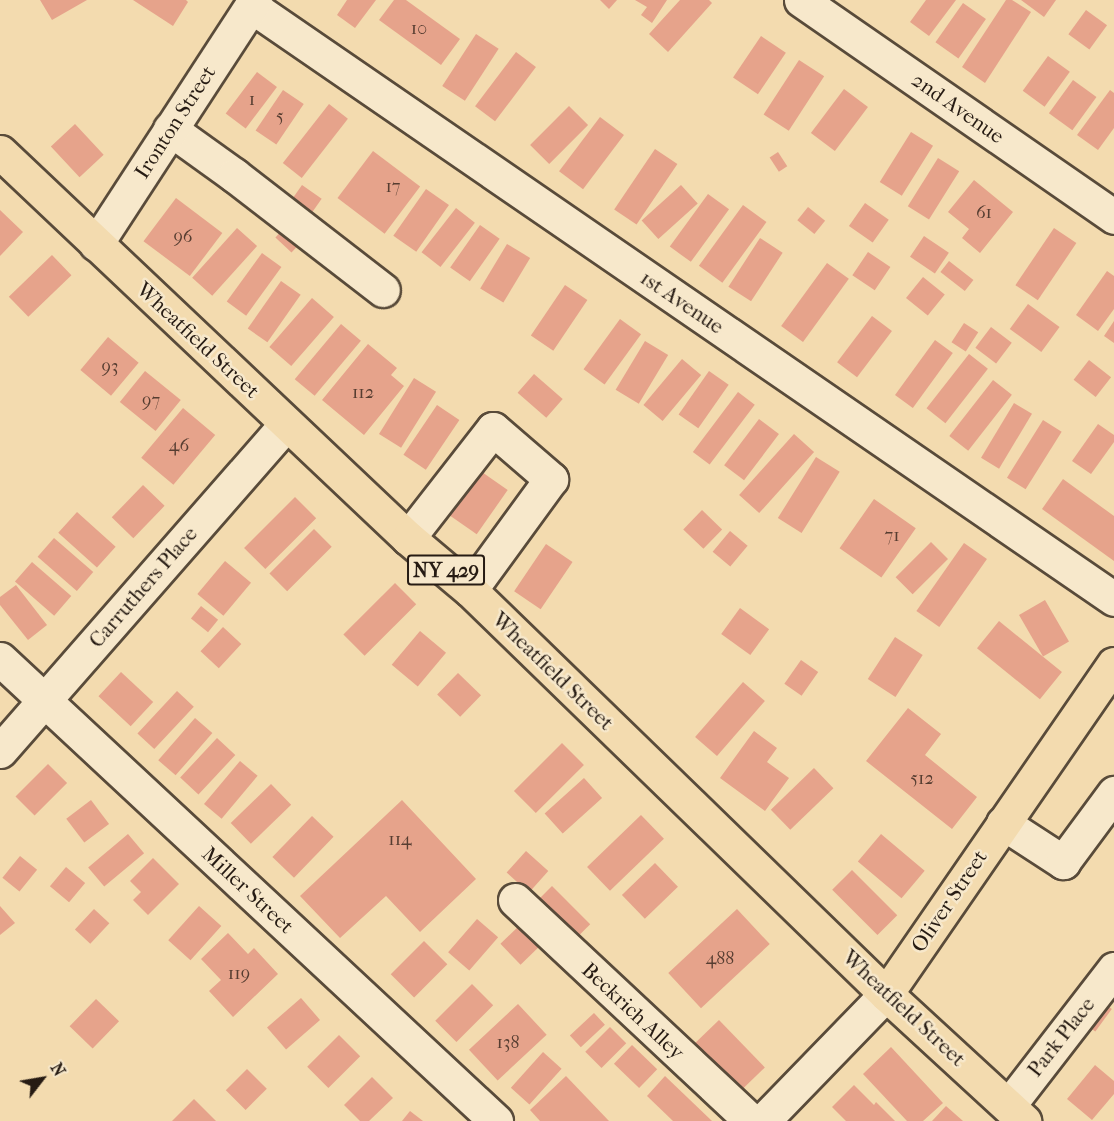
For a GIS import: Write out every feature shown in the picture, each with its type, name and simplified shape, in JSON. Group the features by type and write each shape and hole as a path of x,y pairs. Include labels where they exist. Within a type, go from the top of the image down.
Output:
{"main road":[{"name":"Wheatfield Street","path":"0,152 408,538 470,590 886,994 1016,1113"},
{"name":"Oliver Street","path":"886,994 1114,664"}],"street":[{"name":"2nd Avenue","path":"801,0 1114,217"},
{"name":"Ironton Street","path":"96,244 253,3"},
{"name":"1st Avenue","path":"253,3 1114,599"},
{"path":"170,129 234,175 383,290"},
{"name":"Carruthers Place","path":"0,751 286,424"},
{"path":"408,538 493,429 552,479 470,590"},
{"name":"Miller Street","path":"0,659 496,1121"},
{"path":"1003,823 1063,862 1114,793"},
{"name":"Beckrich Alley","path":"515,900 751,1121"},
{"name":"Park Place","path":"1016,1113 1114,969"},
{"name":"Oliver Street","path":"763,1121 886,994"}],"building":[{"path":"40,0 87,0 52,20"},
{"path":"133,0 186,0 188,2 173,26"},
{"path":"347,0 376,0 355,28 337,15"},
{"path":"394,0 406,0 460,39 441,65 379,20"},
{"path":"600,0 617,0 609,9"},
{"path":"635,0 667,0 652,23 641,15 647,7"},
{"path":"680,0 709,0 712,3 668,52 649,34"},
{"path":"926,0 956,0 929,36 910,22"},
{"path":"1006,0 1012,0 1031,12 985,83 962,67"},
{"path":"1021,0 1056,0 1044,17"},
{"path":"963,3 986,19 958,58 935,42"},
{"path":"1086,10 1107,25 1089,50 1068,34"},
{"path":"476,34 499,49 465,101 442,86"},
{"path":"761,36 786,53 758,94 733,77"},
{"path":"516,52 536,67 495,121 475,106"},
{"path":"1048,56 1070,72 1045,107 1023,91"},
{"path":"799,60 824,76 789,131 764,115"},
{"path":"257,72 277,87 246,129 226,114"},
{"path":"1073,80 1096,97 1072,130 1049,113"},
{"path":"844,89 868,107 835,151 811,133"},
{"path":"283,90 304,104 276,145 256,131"},
{"path":"1110,90 1114,93 1114,128 1098,150 1077,135"},
{"path":"329,104 348,119 302,178 283,163"},
{"path":"569,106 588,125 549,164 530,145"},
{"path":"600,117 624,135 583,189 559,171"},
{"path":"75,124 104,155 80,177 51,147"},
{"path":"911,132 933,146 902,196 880,182"},
{"path":"655,149 677,164 637,225 614,210"},
{"path":"373,151 420,187 385,234 337,198"},
{"path":"778,152 787,166 779,172 770,157"},
{"path":"938,158 959,171 929,220 908,206"},
{"path":"974,180 1013,212 980,253 962,238 969,229 948,212"},
{"path":"302,185 322,199 307,220 287,206"},
{"path":"681,185 698,204 658,239 642,220"},
{"path":"426,189 449,205 416,252 393,236"},
{"path":"708,194 729,209 691,262 670,247"},
{"path":"176,198 222,233 190,276 144,241"},
{"path":"865,203 889,220 873,243 849,226"},
{"path":"743,205 766,222 722,283 699,266"},
{"path":"808,207 825,221 814,234 797,220"},
{"path":"456,208 475,223 440,267 422,252"},
{"path":"0,210 23,232 0,256"},
{"path":"287,225 303,240 291,252 275,237"},
{"path":"480,225 500,239 470,281 450,268"},
{"path":"237,228 257,246 212,296 192,278"},
{"path":"1054,228 1076,243 1038,300 1015,285"},
{"path":"924,236 949,253 935,274 910,257"},
{"path":"760,238 783,253 751,301 728,287"},
{"path":"507,244 530,258 503,302 480,289"},
{"path":"868,252 890,267 875,290 852,275"},
{"path":"262,253 281,267 246,316 227,302"},
{"path":"52,255 71,275 28,317 9,297"},
{"path":"949,261 973,280 965,291 940,272"},
{"path":"827,263 849,279 803,342 781,326"},
{"path":"1107,271 1114,276 1114,309 1098,331 1076,315"},
{"path":"923,277 945,295 928,316 906,298"},
{"path":"281,281 301,295 267,342 248,329"},
{"path":"565,285 587,300 553,351 531,336"},
{"path":"312,298 334,317 291,366 269,347"},
{"path":"1028,304 1060,327 1041,352 1010,329"},
{"path":"872,316 892,331 857,377 837,362"},
{"path":"620,319 641,334 605,384 584,369"},
{"path":"1114,321 1114,343 1104,336"},
{"path":"964,323 978,332 966,352 951,342"},
{"path":"341,324 361,341 315,396 295,379"},
{"path":"991,327 1012,343 996,363 975,348"},
{"path":"108,337 139,363 111,396 80,370"},
{"path":"935,340 953,353 913,408 895,395"},
{"path":"645,341 668,355 639,404 616,390"},
{"path":"368,344 397,368 391,375 404,386 364,435 322,400"},
{"path":"969,354 988,369 945,423 927,408"},
{"path":"682,359 701,375 663,421 643,405"},
{"path":"1089,360 1111,377 1096,397 1074,380"},
{"path":"145,371 181,400 156,431 120,402"},
{"path":"709,371 729,385 698,428 679,414"},
{"path":"534,374 563,399 546,418 518,393"},
{"path":"414,378 436,392 401,448 379,434"},
{"path":"993,380 1012,395 968,451 949,436"},
{"path":"738,392 755,405 710,465 693,452"},
{"path":"1014,403 1032,414 999,469 981,458"},
{"path":"437,405 459,420 426,470 403,455"},
{"path":"183,408 215,435 173,485 141,458"},
{"path":"759,419 779,434 744,480 724,465"},
{"path":"1043,420 1062,432 1026,489 1007,478"},
{"path":"1098,424 1114,435 1114,442 1091,474 1072,461"},
{"path":"794,434 814,452 759,513 739,495"},
{"path":"816,457 840,472 802,533 778,518"},
{"path":"479,470 508,490 477,534 448,514"},
{"path":"1063,479 1114,516 1114,561 1042,509"},
{"path":"143,485 165,506 133,538 112,517"},
{"path":"295,497 316,518 265,569 244,548"},
{"path":"874,499 916,528 881,577 840,548"},
{"path":"702,510 722,529 703,549 683,529"},
{"path":"77,512 116,547 97,568 58,533"},
{"path":"314,529 332,547 287,591 269,574"},
{"path":"730,531 748,546 730,566 713,552"},
{"path":"54,538 93,572 77,591 38,557"},
{"path":"931,542 948,559 913,594 896,577"},
{"path":"964,543 987,559 939,627 916,611"},
{"path":"546,544 573,562 541,609 514,591"},
{"path":"225,561 251,583 223,616 197,594"},
{"path":"32,562 71,596 54,616 15,582"},
{"path":"395,583 416,604 365,656 343,635"},
{"path":"16,585 47,625 28,640 0,605 0,597"},
{"path":"1045,600 1069,642 1043,657 1019,615"},
{"path":"201,606 218,620 208,632 191,618"},
{"path":"740,608 769,629 750,655 721,634"},
{"path":"999,621 1062,672 1040,699 977,648"},
{"path":"223,627 241,644 219,668 200,651"},
{"path":"420,631 446,653 418,687 392,665"},
{"path":"895,637 923,655 895,697 868,679"},
{"path":"801,660 818,672 802,696 784,684"},
{"path":"121,672 153,702 131,726 98,696"},
{"path":"458,673 481,695 460,717 437,695"},
{"path":"743,682 765,701 717,756 695,737"},
{"path":"177,691 194,707 154,749 137,733"},
{"path":"908,708 941,734 925,755 977,797 952,829 866,761"},
{"path":"195,718 212,733 176,775 158,760"},
{"path":"754,731 777,748 767,762 789,778 765,811 720,778"},
{"path":"217,738 235,755 198,795 180,777"},
{"path":"562,743 584,765 536,813 514,791"},
{"path":"240,761 258,776 222,819 204,804"},
{"path":"48,764 67,783 35,816 15,797"},
{"path":"814,768 833,788 790,830 771,810"},
{"path":"584,778 602,798 563,834 545,813"},
{"path":"271,784 291,805 251,844 231,823"},
{"path":"91,800 109,824 84,843 66,819"},
{"path":"402,800 476,879 420,932 386,896 340,938 300,896"},
{"path":"641,815 664,839 610,891 587,867"},
{"path":"312,816 334,837 294,878 272,857"},
{"path":"128,834 144,853 104,887 88,867"},
{"path":"881,834 925,871 902,898 858,862"},
{"path":"526,851 548,871 529,893 507,873"},
{"path":"20,856 37,870 19,892 2,878"},
{"path":"153,858 179,884 148,915 133,900 141,892 130,881"},
{"path":"655,863 678,887 645,919 622,895"},
{"path":"66,867 85,883 69,902 50,886"},
{"path":"852,870 897,915 877,935 832,890"},
{"path":"552,886 590,924 572,943 534,904"},
{"path":"0,906 15,923 0,935"},
{"path":"199,906 221,926 191,960 168,940"},
{"path":"94,909 109,923 90,944 75,929"},
{"path":"737,909 770,944 701,1008 668,973"},
{"path":"477,919 498,937 469,971 448,952"},
{"path":"522,923 542,944 521,965 500,944"},
{"path":"228,933 248,954 254,948 278,974 233,1017 209,991 221,980 201,959"},
{"path":"424,941 447,964 414,998 391,974"},
{"path":"472,984 493,1005 456,1042 435,1021"},
{"path":"1094,996 1112,1009 1095,1032 1078,1019"},
{"path":"301,998 320,1020 286,1049 267,1028"},
{"path":"96,999 119,1021 93,1049 70,1026"},
{"path":"518,1004 547,1035 498,1080 469,1050"},
{"path":"594,1013 605,1025 581,1047 570,1036"},
{"path":"719,1020 765,1067 736,1095 690,1048"},
{"path":"610,1027 626,1043 602,1068 585,1052"},
{"path":"339,1035 360,1056 328,1088 307,1067"},
{"path":"632,1045 657,1069 639,1088 614,1064"},
{"path":"891,1047 943,1103 923,1121 907,1121 863,1074"},
{"path":"543,1052 562,1069 529,1104 511,1088"},
{"path":"1095,1065 1114,1081 1114,1094 1092,1120 1067,1099"},
{"path":"247,1069 267,1089 246,1110 226,1090"},
{"path":"566,1076 609,1121 540,1121 530,1110"},
{"path":"665,1076 712,1121 673,1121 647,1096"},
{"path":"372,1077 393,1098 369,1121 360,1121 344,1105"},
{"path":"854,1085 874,1105 876,1102 895,1121 846,1121 832,1107"},
{"path":"194,1099 216,1121 172,1121"},
{"path":"946,1106 963,1121 932,1121"},
{"path":"410,1111 423,1121 402,1121"}]}
